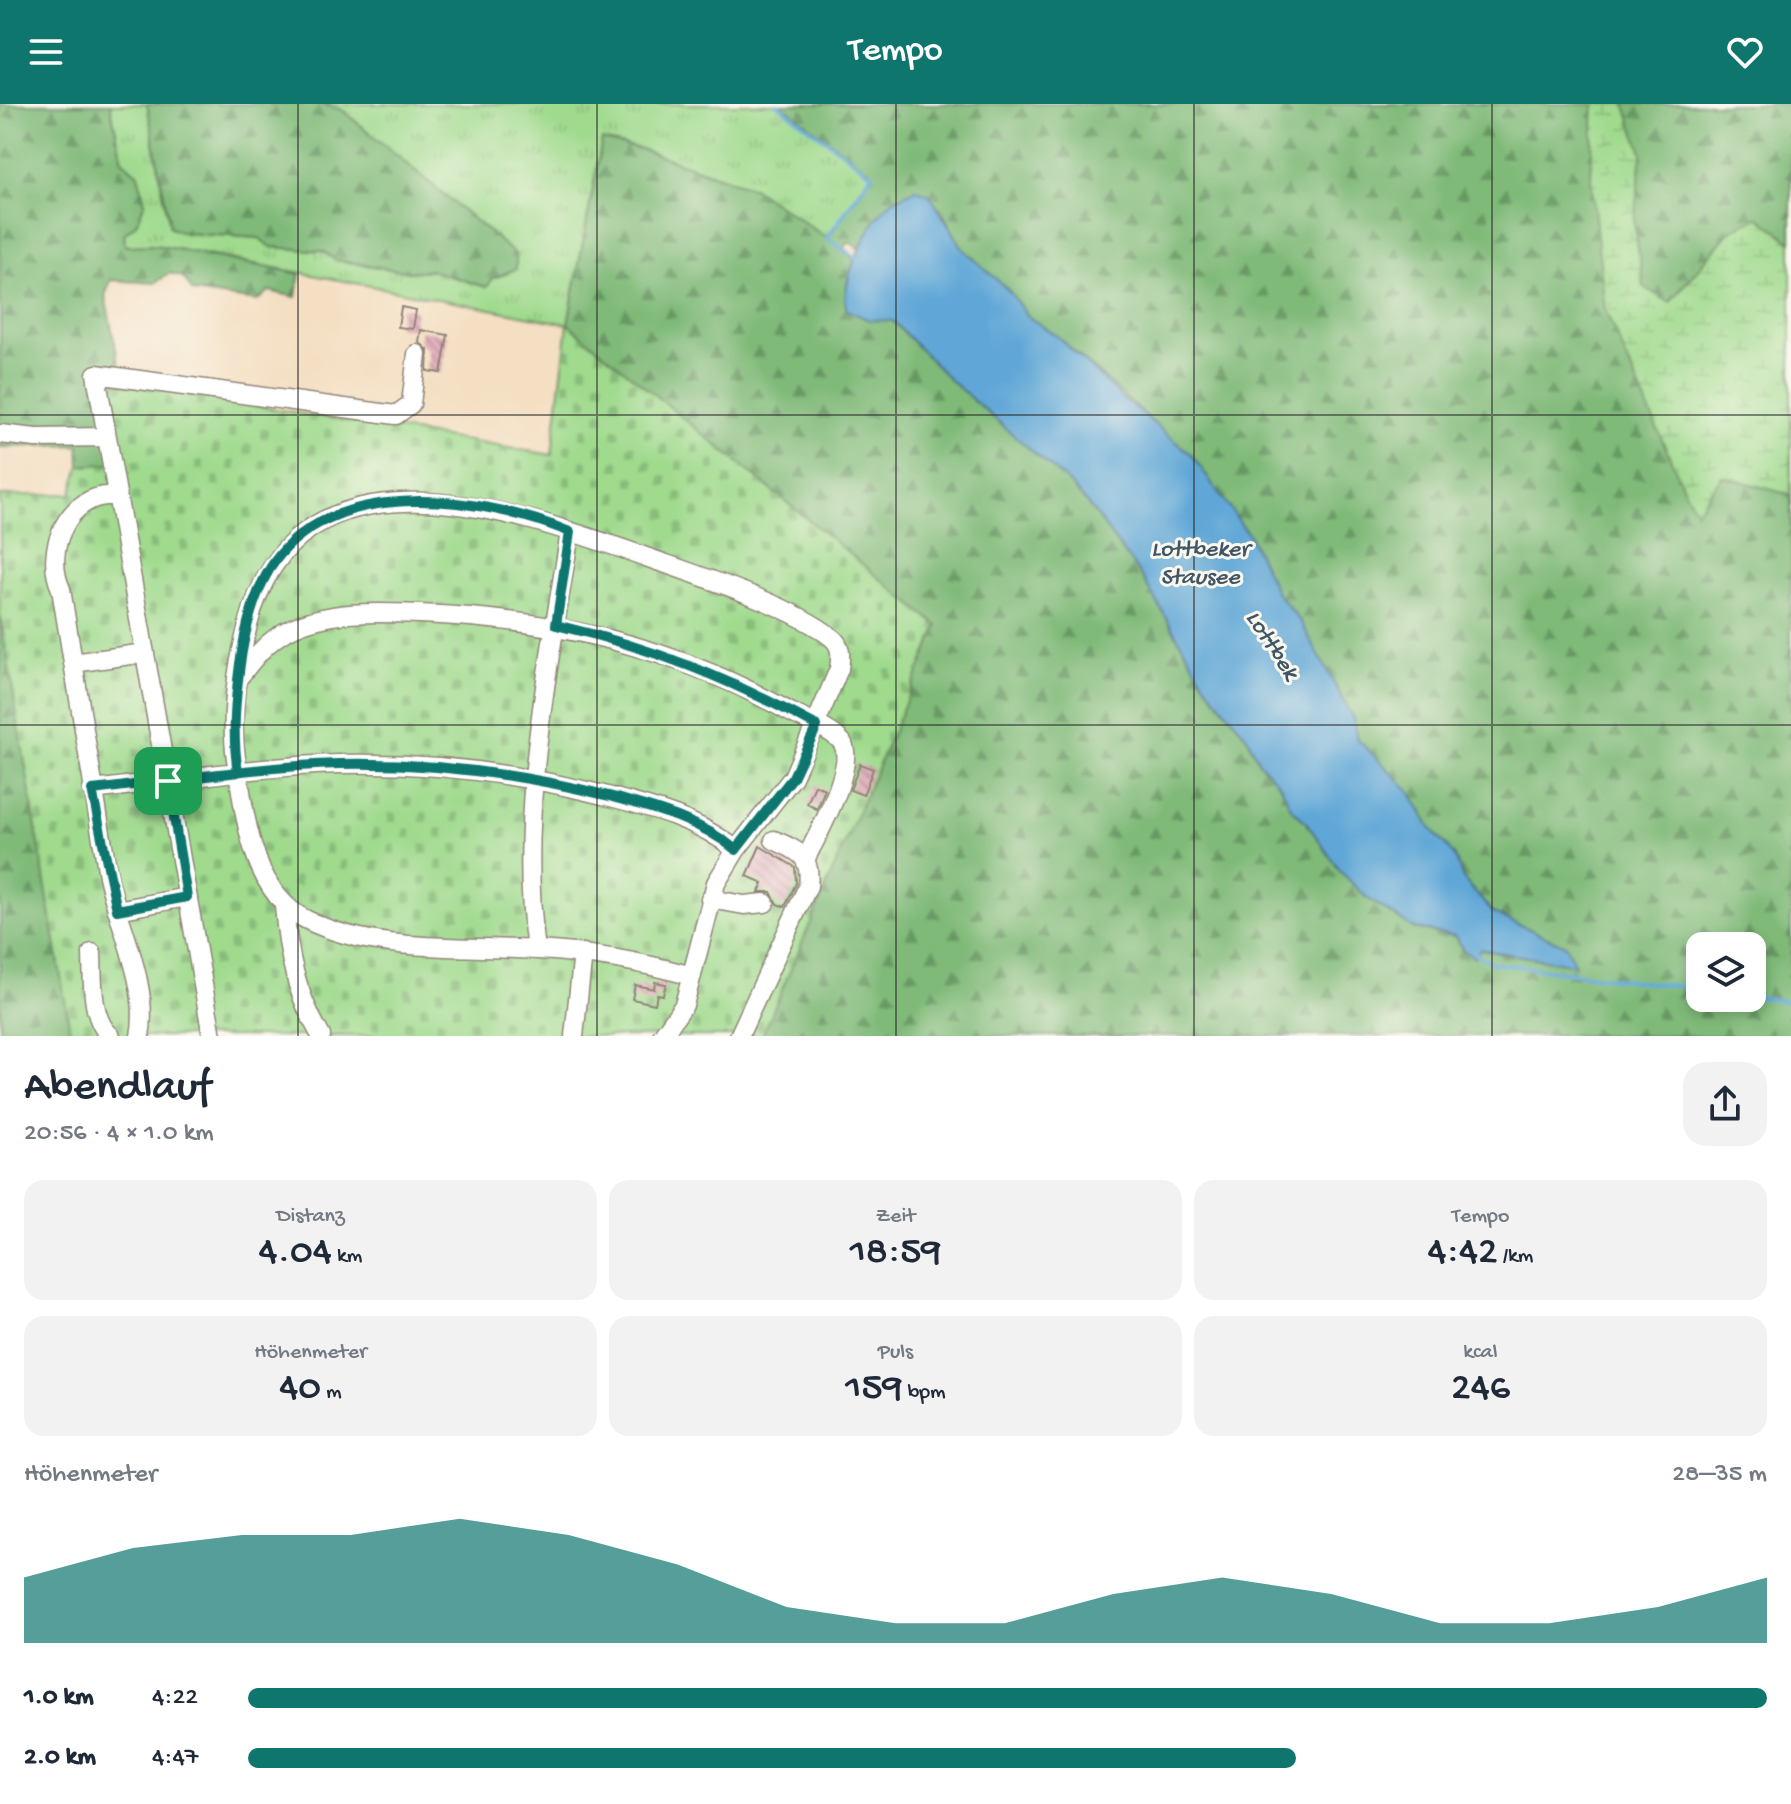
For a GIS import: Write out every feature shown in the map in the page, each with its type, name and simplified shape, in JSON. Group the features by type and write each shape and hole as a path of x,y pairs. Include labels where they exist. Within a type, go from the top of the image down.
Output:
{"street":[{"path":"212,1036 96,374 396,415 411,404 417,354"},
{"path":"0,434 36,438 107,437"},
{"path":"115,496 90,500 76,510 65,524 53,565 61,589 92,790 134,974 142,1018 140,1036"},
{"path":"321,1036 295,983 284,906 260,865 243,807 232,733 238,678 252,608 276,560 308,531 341,515 406,501 449,502 514,514 570,532 702,577 828,634 836,641 841,656 817,726 793,777 736,850 710,899 684,1005 662,1036"},
{"path":"536,950 531,851 535,780 570,532"},
{"path":"238,678 263,647 288,630 320,619 377,612 556,625 667,655 733,681 838,737 847,755 843,775 806,858 809,874 804,896 739,1036"},
{"path":"73,663 145,653"},
{"path":"92,790 238,772 373,764 456,768 535,780 677,817 718,835 736,850"},
{"path":"774,840 806,858"},
{"path":"117,910 187,897"},
{"path":"710,899 744,905 765,903"},
{"path":"284,906 307,921 369,938 583,953 692,976"},
{"path":"92,953 93,989 100,1019 111,1036"},
{"path":"574,1036 583,953"}],"green space":[{"path":"0,104 110,104 122,160 138,174 145,202 136,224 124,234 125,246 156,245 300,274 296,297 269,291 257,301 193,292 183,277 169,273 155,283 111,280 105,296 123,383 112,464 80,466 79,445 0,447"},
{"path":"110,104 147,104 170,228 185,233 259,238 271,247 323,251 335,260 410,272 430,270 486,287 493,278 507,274 516,255 342,110 320,104 777,104 872,174 827,238 755,189 641,149 602,140 568,324 156,245 125,246 124,234 136,224 138,174 122,161"},
{"path":"147,104 320,104 342,110 516,255 516,269 493,278 487,287 430,270 410,272 335,260 323,251 271,247 259,238 185,233 170,228"},
{"path":"781,104 1594,104 1591,179 1653,415 1696,511 1722,476 1791,495 1791,1036 762,1036 938,626 568,324 602,140 641,149 755,189 827,238 872,173","holes":["917,189 941,209 962,248 1009,291 1027,316 1057,336 1193,458 1248,534 1277,593 1301,623 1353,719 1357,739 1421,809 1430,828 1454,855 1463,879 1493,913 1565,945 1479,949 1474,956 1463,950 1455,936 1415,929 1367,898 1341,872 1306,822 1291,808 1281,786 1259,762 1247,737 1206,685 1143,578 1086,502 1068,482 950,380 893,321 845,288 855,260 839,247 843,249 849,242 862,250 870,229 882,213"]},
{"path":"1594,104 1625,104 1642,153 1634,223 1644,287 1670,303 1730,231 1759,217 1791,242 1791,495 1722,476 1696,511 1687,496 1605,310 1591,179"},
{"path":"1625,104 1791,104 1791,242 1759,217 1730,231 1669,303 1644,287 1634,223 1642,153"},
{"path":"568,324 938,626 762,1036 71,1036 0,614 0,496 71,494 80,466 112,464 106,381 552,455"},
{"path":"0,614 71,1036 0,1036"}],"water":[{"name":"Lottbeker Stausee","path":"916,189 930,195 962,248 1009,291 1027,316 1057,336 1120,396 1191,454 1248,534 1277,593 1301,622 1353,719 1357,739 1410,791 1430,828 1454,855 1463,879 1493,913 1565,945 1575,965 1480,949 1474,957 1463,950 1455,936 1415,929 1367,898 1341,872 1306,822 1291,808 1281,786 1259,762 1247,737 1206,685 1143,578 1086,502 1068,482 950,380 893,321 869,320 847,310 847,285 865,238 889,204"}],"building":[{"path":"401,307 416,310 413,329 398,327"},
{"path":"421,330 448,335 441,373 427,371 428,350 419,342"},
{"path":"860,764 873,769 863,795 850,790"},
{"path":"815,785 825,789 817,809 807,804"},
{"path":"760,846 795,867 796,883 785,907 777,904 771,892 759,892 763,883 747,876"},
{"path":"655,982 666,984 663,995 657,994 655,1004 632,999 635,985 654,989"}],"waterway":[{"name":"Lottbek","path":"777,104 872,174 827,238 860,261"},
{"name":"Lottbek","path":"1472,952 1493,963 1686,987"},
{"name":"Lottbek","path":"1766,998 1791,1002"}],"route":[{"path":"168,781 187,897 117,910 92,790 238,772 336,764 456,768 578,788 638,804 702,827 736,850 793,777 817,726 733,681 667,655 556,625 570,532 482,506 406,501 371,506 341,515 308,531 276,560 252,608 242,651 232,733 238,772 168,781"}]}
